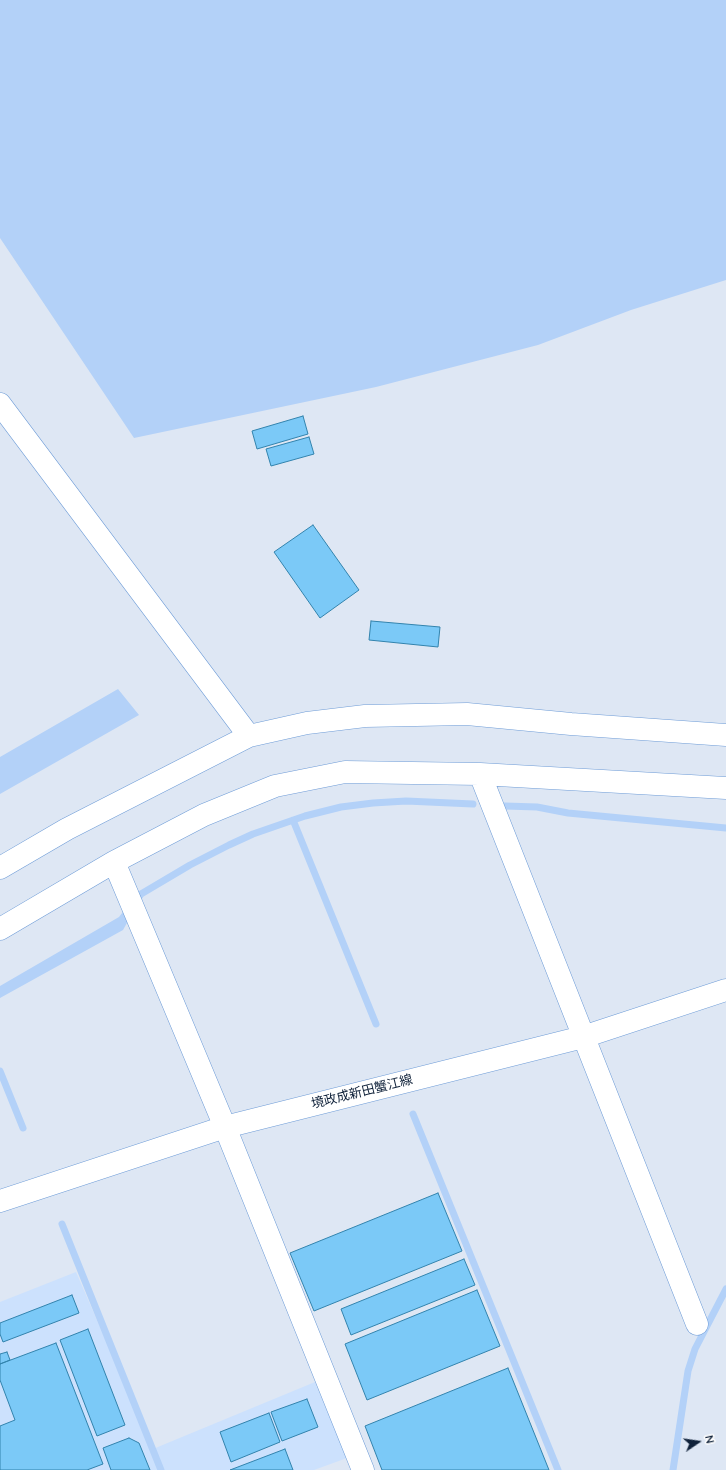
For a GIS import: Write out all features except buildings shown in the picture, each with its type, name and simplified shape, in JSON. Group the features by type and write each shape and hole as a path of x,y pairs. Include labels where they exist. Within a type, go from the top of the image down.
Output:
{"street":[{"path":"0,404 249,736"},
{"path":"0,868 67,829 249,736 306,723 365,716 467,714 571,724 726,735"},
{"path":"0,929 114,862 204,815 275,786 345,772 480,774 726,788"},
{"path":"480,774 697,1324"},
{"path":"114,862 225,1127 363,1470"},
{"name":"境政成新田蟹江線","path":"0,1201 225,1127 583,1037 726,990"}],"shaded area":[{"path":"0,0 726,0 726,280 631,310 538,345 376,387 134,438 0,238"},
{"path":"118,689 139,715 0,794 0,757"},
{"path":"139,891 142,896 123,930 0,998 0,986 119,917"},
{"path":"76,1272 153,1449 315,1382 347,1458 314,1470 0,1470 0,1302"}],"waterway":[{"path":"136,901 141,894 190,865 229,845 253,834 305,816 341,807 373,803 406,801 473,804"},
{"path":"505,806 537,807 568,813 726,828"},
{"path":"293,820 376,1024"},
{"path":"0,1071 23,1128"},
{"path":"413,1114 558,1470"},
{"path":"62,1224 161,1470"},
{"path":"673,1470 688,1371 695,1349 726,1289"}]}
